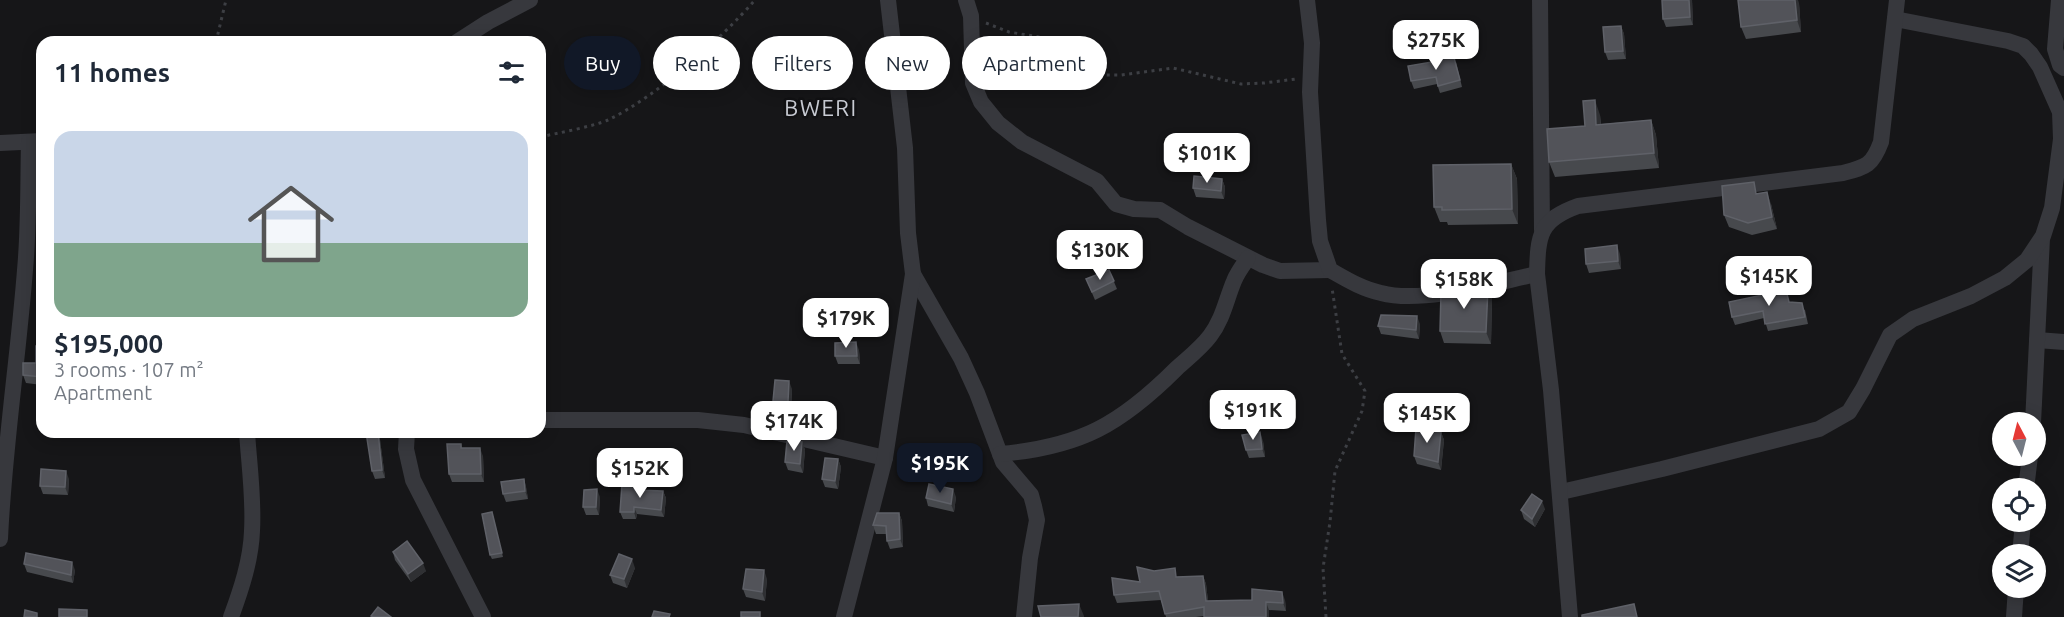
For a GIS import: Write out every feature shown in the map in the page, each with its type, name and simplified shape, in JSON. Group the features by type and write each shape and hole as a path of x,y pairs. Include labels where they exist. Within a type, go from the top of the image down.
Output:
{"street":[{"path":"466,36 530,0"},
{"path":"844,617 885,459 913,274 908,233 905,148 888,0"},
{"path":"1307,0 1312,44 1310,76 1320,241 1330,270"},
{"path":"1540,0 1542,230 1538,274 1561,492 1570,617"},
{"path":"1542,230 1559,213 1578,206 1843,173 1862,168 1874,160 1881,142 1897,0"},
{"path":"2059,0 2055,49 2060,65 2064,68"},
{"path":"969,8 973,83 981,102 998,123 1022,142 1097,181 1116,204 1134,209 1160,210 1248,258 1280,271 1330,270 1380,293 1410,297 1538,274"},
{"path":"1895,19 2023,46 2040,67 2060,112 2061,139 2052,208 2043,236 2034,412"},
{"path":"0,143 35,141 26,266 2,491 0,539"},
{"path":"1561,492 1819,429 1849,412 1890,335 1913,319 1971,296 2005,278 2027,260 2043,236"},
{"path":"999,454 1030,452 1071,442 1100,429 1127,412 1168,378 1209,337 1223,314 1234,279 1248,258"},
{"path":"913,274 961,358 1003,462 1030,495 1037,520 1030,558 1024,617"},
{"path":"2037,340 2064,342"},
{"path":"546,420 698,420 744,425 885,459"},
{"path":"231,617 241,592 252,530 247,438"},
{"path":"407,438 406,449 413,480 483,617"},
{"path":"2014,617 2015,598"}],"path":[{"path":"217,36 226,0"},
{"path":"546,135 607,120 648,95 693,61 755,0"},
{"path":"969,8 1010,32 1039,37 1061,47 1086,70 1098,75 1121,75 1173,68 1241,84 1310,76"},
{"path":"1326,617 1323,568 1335,471 1362,411 1365,392 1342,354 1330,270"}],"building":[{"path":"1662,0 1689,0 1690,17 1663,19"},
{"path":"1738,0 1795,0 1797,20 1741,27"},
{"path":"1621,26 1623,51 1605,52 1603,27"},
{"path":"1453,54 1460,80 1438,86 1436,77 1411,81 1408,66 1432,62 1431,60"},
{"path":"1595,100 1596,125 1651,120 1654,153 1549,162 1547,129 1585,126 1583,101"},
{"path":"1511,164 1512,209 1442,210 1442,207 1434,207 1433,165"},
{"path":"1194,176 1222,179 1221,191 1193,188"},
{"path":"1754,182 1756,194 1767,192 1772,217 1748,223 1724,215 1722,186"},
{"path":"1617,245 1618,261 1586,264 1585,249"},
{"path":"1109,270 1114,281 1092,292 1086,279"},
{"path":"1469,287 1488,287 1486,332 1440,331 1441,292"},
{"path":"1786,290 1789,302 1802,303 1805,317 1765,324 1763,311 1732,317 1729,302"},
{"path":"811,304 825,304 824,324 810,325"},
{"path":"1381,315 1417,316 1416,330 1378,326"},
{"path":"856,342 857,356 835,356 835,343"},
{"path":"23,363 36,363 36,376 23,375"},
{"path":"775,380 789,381 788,402 773,401"},
{"path":"1416,428 1441,432 1438,462 1414,456"},
{"path":"1260,432 1262,449 1246,450 1242,435"},
{"path":"367,438 379,438 382,470 372,471"},
{"path":"787,441 802,442 800,464 785,462"},
{"path":"447,444 461,444 461,448 480,448 481,474 449,474"},
{"path":"825,458 838,459 835,481 822,479"},
{"path":"41,469 66,471 65,487 40,486"},
{"path":"524,479 525,491 503,494 501,482"},
{"path":"622,484 635,485 635,490 663,491 661,510 634,507 634,512 620,512"},
{"path":"929,484 953,489 951,504 926,498"},
{"path":"597,489 596,507 583,507 584,490"},
{"path":"1532,494 1542,501 1532,519 1521,510"},
{"path":"492,512 502,553 490,555 482,514"},
{"path":"877,513 899,513 900,539 887,541 886,526 873,525"},
{"path":"407,541 423,563 408,574 393,552"},
{"path":"26,553 72,562 71,575 24,564"},
{"path":"619,554 632,559 624,579 610,575"},
{"path":"1137,567 1154,571 1175,568 1176,577 1203,576 1206,601 1252,600 1252,589 1282,592 1283,603 1266,602 1266,617 1204,617 1204,607 1165,614 1159,591 1114,595 1112,578 1140,582"},
{"path":"746,569 764,570 762,592 743,589"},
{"path":"1079,604 1078,617 1041,617 1038,606"},
{"path":"1634,604 1637,617 1582,617 1582,615"},
{"path":"378,607 391,617 371,616"},
{"path":"59,609 87,610 87,617 59,617"},
{"path":"25,610 37,613 37,617 24,617"},
{"path":"654,611 670,614 669,617 652,617"},
{"path":"741,612 760,612 760,617 741,617"}],"district":[{"name":"BWERI","path":"821,108"}]}
